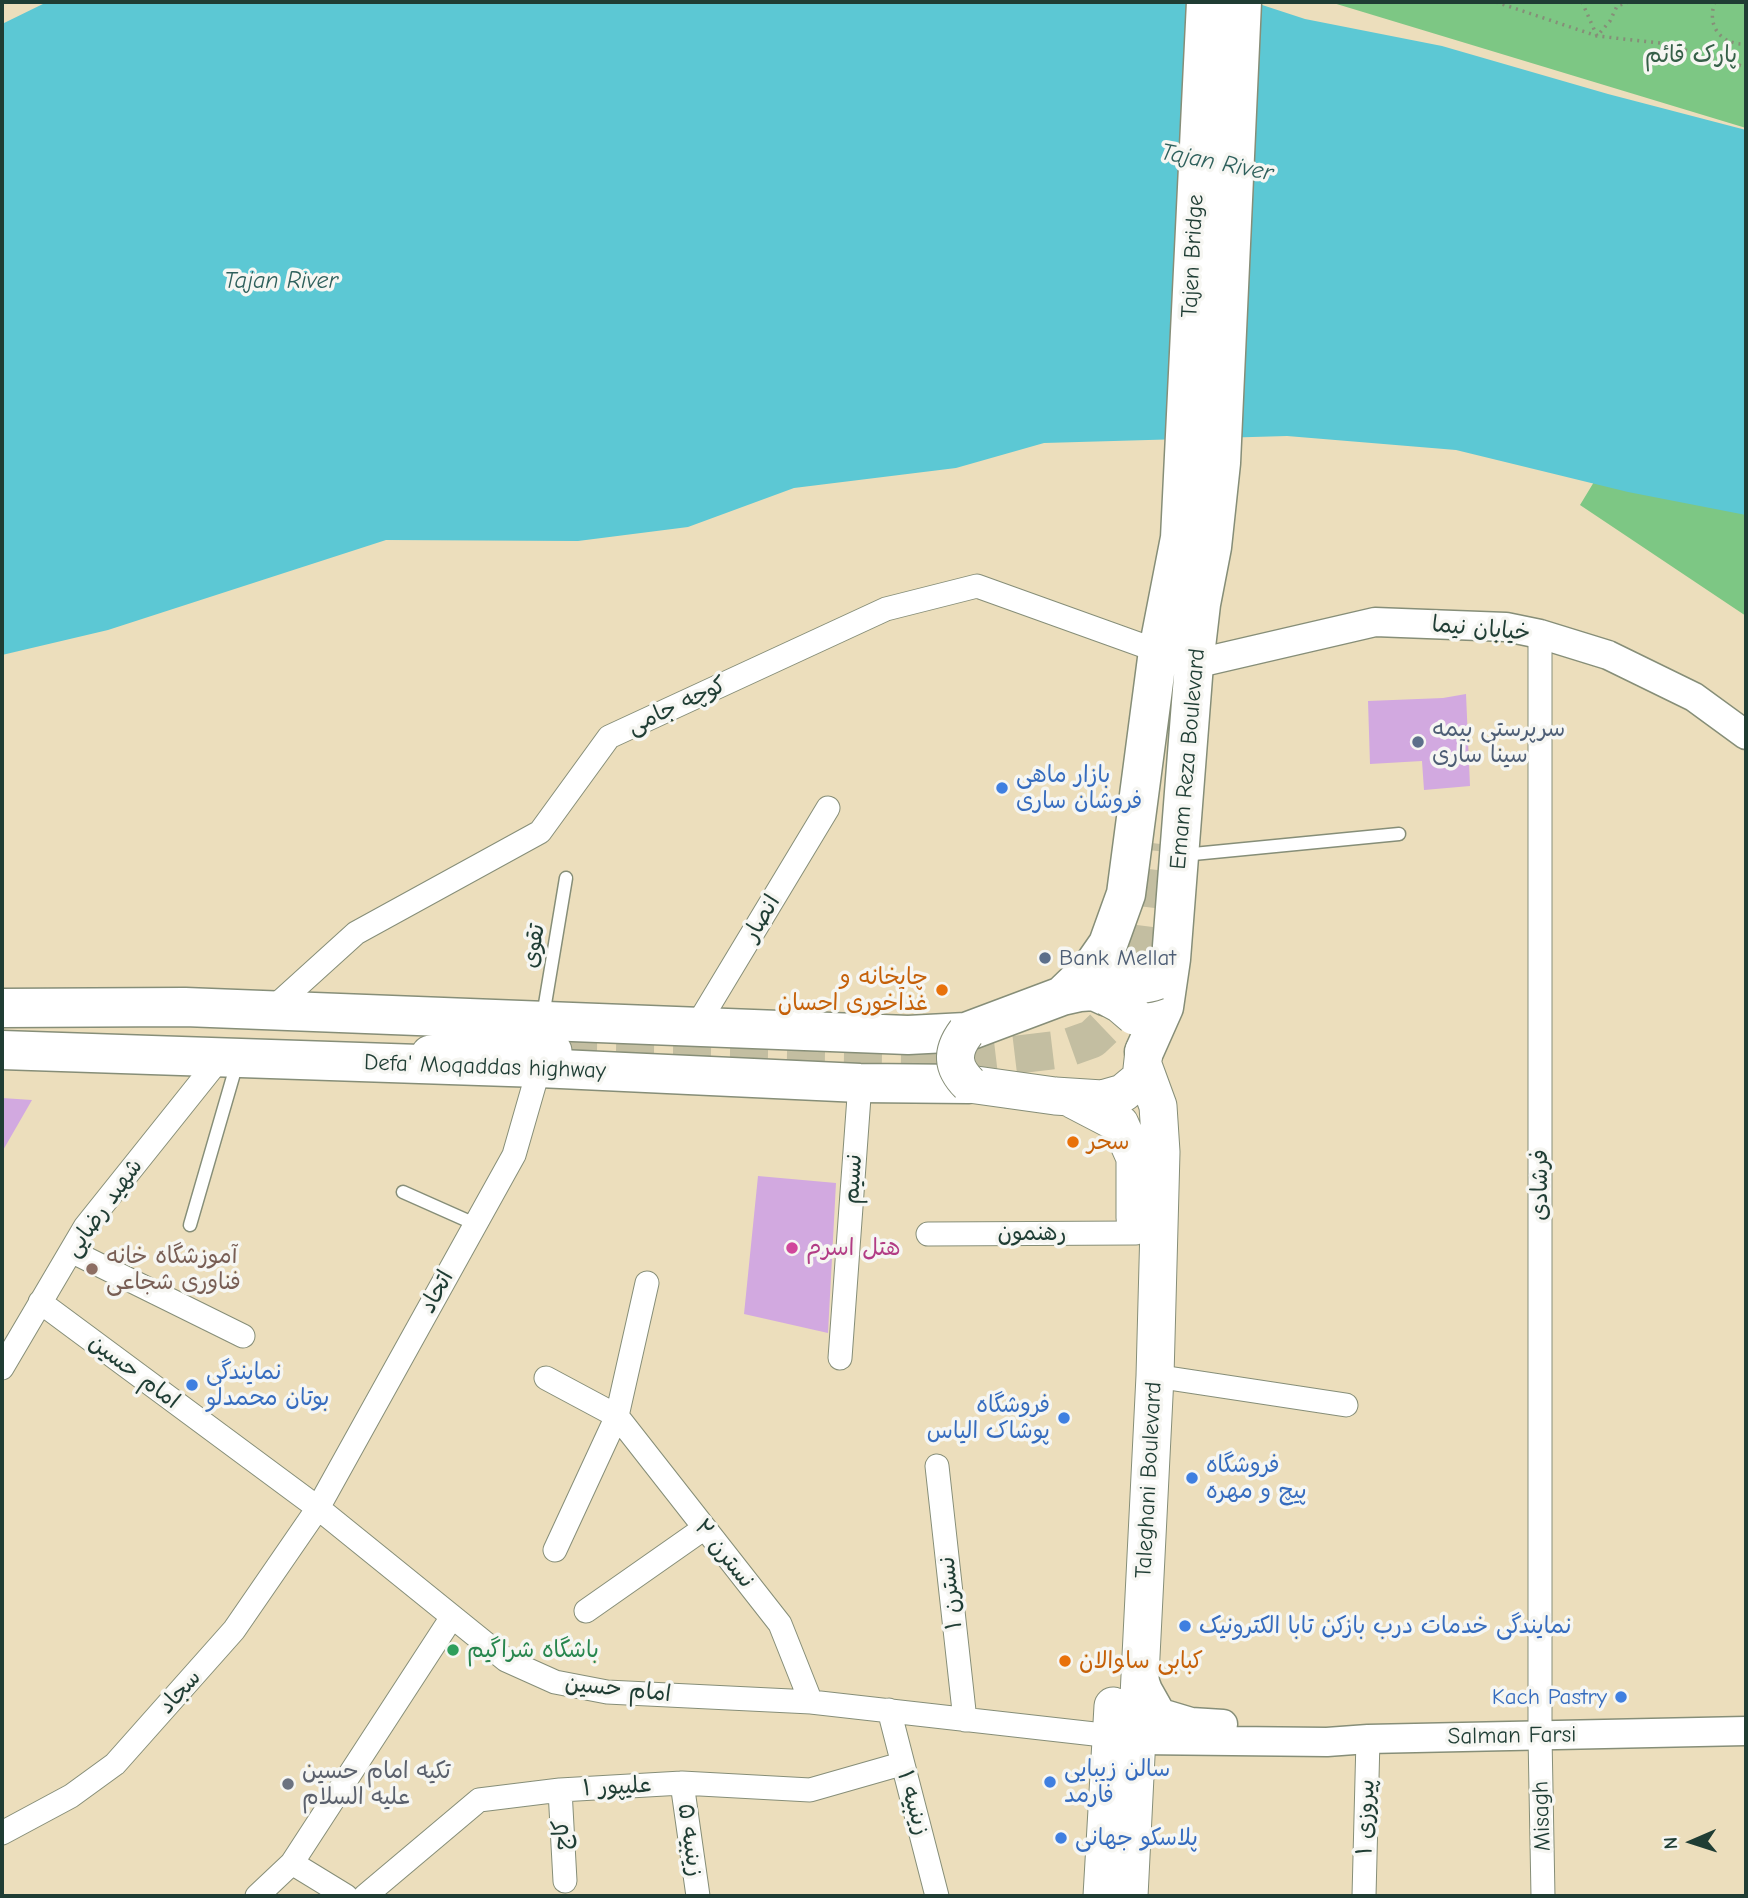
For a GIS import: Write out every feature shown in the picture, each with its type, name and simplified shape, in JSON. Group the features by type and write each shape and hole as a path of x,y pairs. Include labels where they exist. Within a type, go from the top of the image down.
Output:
{"highway":[{"name":"Tajen Bridge","path":"1182,468 1206,2"},
{"name":"Tajen Bridge","path":"1221,463 1242,2"},
{"name":"Emam Reza Boulevard","path":"1125,1006 1126,894 1175,665 1201,604 1212,547 1221,463"},
{"name":"Emam Reza Boulevard","path":"1062,996 1091,967 1125,1006 1164,1007 1164,968 1179,855 1175,665 1182,468"},
{"path":"944,1058 1062,996 1094,991 1125,1006"},
{"name":"Defa' Moqaddas highway","path":"2,1008 185,1007 271,1010 547,1047 860,1083 944,1058"},
{"name":"Defa' Moqaddas highway","path":"2,1050 366,1063 547,1047 696,1027 944,1058"}],"main road":[{"path":"944,1058 1070,1098 1102,1099 1117,1096 1141,1078 1125,1006 1125,982 1144,986 1164,968"},
{"name":"Taleghani Boulevard","path":"1125,1006 1158,1106 1161,1152 1154,1376 1140,1668 1120,1732 1129,1896"},
{"name":"Taleghani Boulevard","path":"1070,1098 1120,1124 1135,1158 1133,1381 1120,1732 1102,1896"}],"street":[{"name":"کوچه جامی","path":"271,1010 356,933 540,832 608,737 886,609 977,586 1175,665"},
{"name":"خیابان نیما","path":"1175,665 1375,622 1506,626 1608,655 1694,697 1746,735"},
{"name":"فرشادی","path":"1540,634 1540,1736"},
{"name":"انصار","path":"696,1027 828,808"},
{"name":"اتحاد","path":"318,1508 514,1155 547,1047"},
{"name":"شهید رضایی","path":"2,1368 85,1227 229,1058"},
{"name":"نسیم","path":"840,1358 860,1083"},
{"name":"رهنمون","path":"928,1234 1136,1233"},
{"path":"71,1251 243,1336"},
{"path":"555,1550 617,1416 647,1283"},
{"name":"امام حسین","path":"40,1302 318,1508 506,1660 555,1682 607,1692 811,1702 965,1720 1120,1732"},
{"path":"1154,1376 1346,1405"},
{"path":"546,1378 617,1416"},
{"name":"نسترن ۲","path":"617,1416 780,1624 811,1702"},
{"name":"نسترن ۱","path":"937,1466 965,1720"},
{"name":"سجاد","path":"2,1833 71,1796 115,1764 234,1630 318,1508"},
{"path":"586,1611 703,1528"},
{"path":"257,1896 292,1863 452,1617"},
{"name":"Salman Farsi","path":"1140,1668 1161,1713 1191,1722 1257,1725 1277,1740"},
{"name":"زینبیه ۱","path":"889,1710 936,1896"},
{"name":"Salman Farsi","path":"1120,1732 1326,1742 1746,1731"},
{"name":"Misagh","path":"1540,1736 1544,1896"},
{"name":"پیروزی ١","path":"1364,1896 1368,1739"},
{"name":"علیپور ۱","path":"365,1896 479,1800 560,1790 682,1783 810,1790 901,1764"},
{"name":"زینبیه ۵","path":"682,1783 698,1896"},
{"name":"کاج","path":"560,1790 565,1881"},
{"path":"292,1863 346,1896"}],"lane":[{"path":"1179,855 1399,834"},
{"name":"تقوی","path":"547,1047 566,878"},
{"path":"190,1225 229,1058"},
{"path":"403,1192 475,1224"}],"path":[{"path":"1496,2 1598,36 1660,43 1746,67"},
{"path":"1512,8 1515,2"},
{"path":"1583,2 1598,36"},
{"path":"1598,36 1610,22 1617,6 1629,2"},
{"path":"1713,2 1712,21 1720,36 1736,44 1746,44"}],"green space":[{"name":"پارک قائم","path":"1330,2 1746,2 1746,128"},
{"path":"1620,439 1746,491 1746,616 1580,505"}],"water":[{"name":"Tajan River","path":"47,2 1253,2 1305,19 1442,46 1746,130 1746,515 1628,492 1456,450 1287,436 1044,443 956,468 794,488 688,527 578,541 386,540 108,630 2,655 2,24"}],"building":[{"name":"سرپرستی بیمه سینا ساری","path":"1466,694 1470,786 1424,790 1422,761 1370,764 1368,701 1443,698"},
{"path":"2,1098 32,1100 2,1152"},
{"name":"هتل اسرم","path":"758,1176 836,1183 828,1333 744,1314"}],"tunnel":[{"path":"559,1051 989,1058 1064,1049 1092,1039 1114,1018 1134,990 1152,843"}],"place":[{"name":"سرپرستی بیمه سینا ساری","path":"1418,742"},
{"name":"بازار ماهی فروشان ساری","path":"1002,788"},
{"name":"Bank Mellat","path":"1045,958"},
{"name":"چایخانه و غذاخوری احسان","path":"942,990"},
{"name":"سحر","path":"1073,1142"},
{"name":"هتل اسرم","path":"792,1248"},
{"name":"آموزشگاه خانه فناوری شجاعی","path":"92,1269"},
{"name":"نمایندگی بوتان محمدلو","path":"192,1385"},
{"name":"فروشگاه پوشاک الیاس","path":"1064,1418"},
{"name":"فروشگاه پیچ و مهره","path":"1192,1478"},
{"name":"نمایندگی خدمات درب بازکن تابا الکترونیک","path":"1185,1626"},
{"name":"باشگاه شراگیم","path":"453,1650"},
{"name":"کبابی ساوالان","path":"1065,1661"},
{"name":"Kach Pastry","path":"1621,1697"},
{"name":"سالن زیبایی فارمد","path":"1050,1782"},
{"name":"تکیه امام حسین علیه السلام","path":"288,1784"},
{"name":"پلاسکو جهانی","path":"1061,1838"}]}
